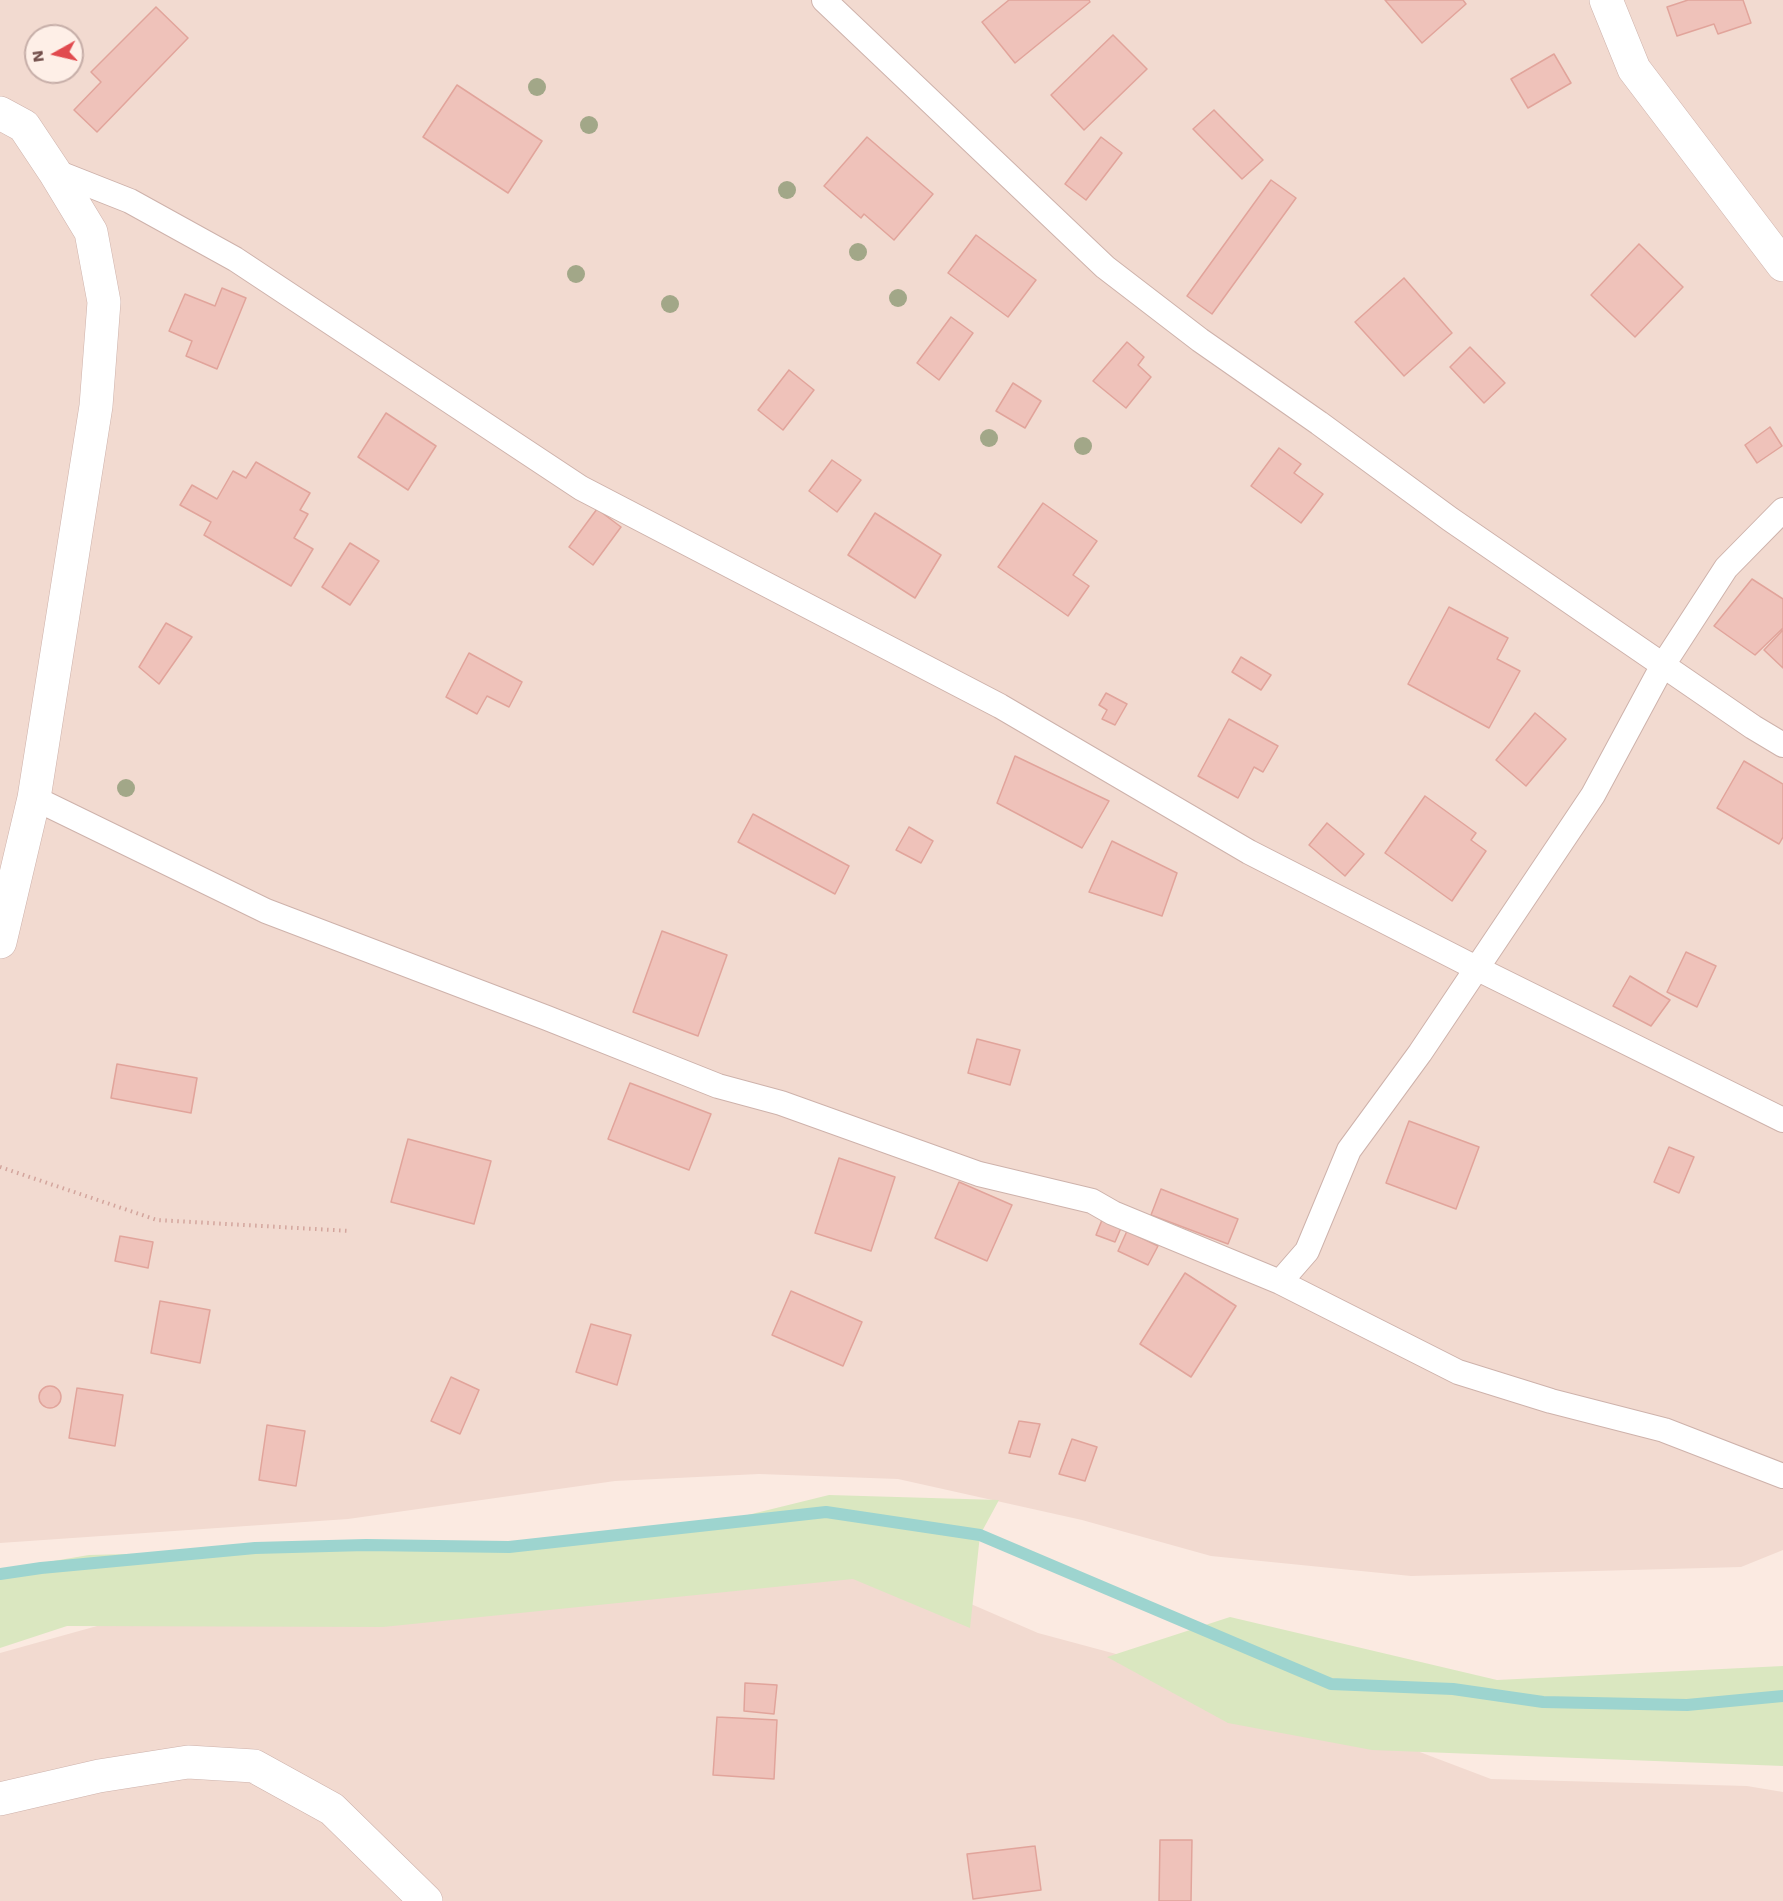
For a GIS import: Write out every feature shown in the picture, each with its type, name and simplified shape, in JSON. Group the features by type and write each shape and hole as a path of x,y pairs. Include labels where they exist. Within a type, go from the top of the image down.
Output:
{"street":[{"path":"1606,0 1634,69 1783,265"},
{"path":"0,113 24,126 91,232 104,302 96,406 34,798 0,942"},
{"path":"0,1799 99,1776 188,1762 254,1766 332,1809 426,1901"}],"lane":[{"path":"824,0 1105,267 1200,340 1450,519 1663,666 1783,745"},
{"path":"54,171 130,201 235,259 581,488 1000,706 1249,852 1478,969 1783,1120"},
{"path":"1280,1282 1307,1251 1349,1150 1478,969 1593,795 1663,666 1726,568 1783,510"},
{"path":"34,798 277,915 718,1086 780,1103 979,1174 1092,1201 1113,1213 1280,1282 1458,1372 1551,1401 1664,1430 1783,1476"}],"path":[{"path":"0,1167 157,1220 350,1231"}],"shaded area":[{"path":"0,0 1783,0 1783,1550 1741,1567 1411,1576 1211,1556 1082,1520 898,1479 759,1474 615,1481 348,1519 0,1543"},
{"path":"747,1559 927,1585 1038,1633 1272,1696 1491,1779 1747,1786 1783,1792 1783,1901 0,1901 0,1653 187,1601"}],"green space":[{"path":"829,1495 999,1500 980,1535 970,1628 853,1579 383,1627 67,1626 0,1648 0,1570 89,1555 503,1544 707,1525"},
{"path":"1230,1617 1497,1680 1783,1666 1783,1766 1372,1750 1228,1723 1107,1657"}],"building":[{"path":"1009,0 1089,0 1090,2 1015,63 982,22"},
{"path":"1385,0 1463,0 1466,4 1422,43"},
{"path":"1688,0 1743,0 1751,23 1718,34 1714,24 1677,36 1667,7"},
{"path":"156,7 188,38 97,132 74,110 101,82 91,72"},
{"path":"1113,35 1147,69 1084,130 1051,95"},
{"path":"1554,54 1571,83 1528,108 1511,79"},
{"path":"457,85 542,141 508,193 423,137"},
{"path":"1214,110 1263,160 1242,179 1193,129"},
{"path":"867,137 933,194 894,240 864,214 861,218 824,186"},
{"path":"1101,137 1122,153 1086,200 1065,184"},
{"path":"1271,180 1296,198 1212,314 1187,296"},
{"path":"976,235 1036,280 1008,317 948,273"},
{"path":"1639,244 1683,287 1635,337 1591,295"},
{"path":"1404,278 1452,333 1404,376 1355,322"},
{"path":"222,288 246,298 217,369 186,356 192,341 169,331 185,294 215,306"},
{"path":"951,317 973,333 939,380 917,363"},
{"path":"1127,342 1144,357 1138,365 1151,377 1126,408 1093,381"},
{"path":"1470,347 1505,383 1484,403 1450,367"},
{"path":"789,370 814,390 783,430 758,410"},
{"path":"1013,383 1041,401 1025,428 996,411"},
{"path":"386,413 436,446 408,490 358,457"},
{"path":"1770,427 1782,446 1757,463 1745,445"},
{"path":"1279,448 1301,464 1294,473 1323,494 1301,523 1251,486"},
{"path":"832,460 861,480 837,512 809,491"},
{"path":"256,462 310,493 300,510 308,514 294,538 313,549 291,586 204,535 211,522 180,505 192,485 217,499 233,471 246,478"},
{"path":"1043,503 1097,541 1073,575 1089,586 1068,616 998,567"},
{"path":"597,509 621,527 593,565 569,547"},
{"path":"875,513 941,555 915,598 848,555"},
{"path":"350,543 379,561 350,605 322,587"},
{"path":"1752,579 1783,599 1783,628 1755,655 1714,626"},
{"path":"1449,607 1508,638 1497,659 1520,671 1489,728 1408,684"},
{"path":"166,623 192,637 159,684 139,667"},
{"path":"1783,630 1783,668 1764,650"},
{"path":"469,653 522,682 509,707 487,696 477,714 446,697"},
{"path":"1241,657 1271,675 1261,690 1232,672"},
{"path":"1106,693 1127,704 1115,725 1102,719 1107,710 1099,705"},
{"path":"1535,713 1566,739 1526,786 1496,760"},
{"path":"1229,719 1278,746 1263,772 1254,767 1238,798 1198,776"},
{"path":"1015,756 1109,801 1082,848 997,803"},
{"path":"1744,761 1783,784 1783,837 1779,844 1717,808"},
{"path":"1425,796 1476,833 1471,840 1486,851 1452,901 1385,853"},
{"path":"753,814 849,866 835,894 738,842"},
{"path":"1327,823 1364,854 1345,876 1309,845"},
{"path":"909,827 933,841 921,863 896,850"},
{"path":"1112,841 1177,873 1162,916 1089,892"},
{"path":"662,931 727,955 698,1036 633,1012"},
{"path":"1686,952 1716,966 1697,1007 1667,992"},
{"path":"1630,976 1670,1000 1651,1026 1613,1006"},
{"path":"977,1039 1020,1050 1010,1085 968,1073"},
{"path":"117,1064 197,1078 191,1113 111,1098"},
{"path":"630,1083 711,1114 689,1170 608,1139"},
{"path":"1409,1121 1479,1147 1456,1209 1386,1183"},
{"path":"408,1139 491,1161 474,1224 391,1202"},
{"path":"1669,1147 1694,1157 1679,1193 1654,1182"},
{"path":"839,1158 895,1177 871,1251 815,1233"},
{"path":"959,1182 1012,1205 987,1261 935,1238"},
{"path":"1161,1189 1238,1219 1228,1244 1151,1215"},
{"path":"1102,1220 1121,1228 1115,1242 1096,1235"},
{"path":"1127,1231 1158,1246 1148,1265 1118,1251"},
{"path":"120,1236 153,1242 148,1268 115,1261"},
{"path":"1185,1273 1236,1306 1191,1377 1140,1344"},
{"path":"791,1291 862,1322 843,1366 772,1335"},
{"path":"160,1301 210,1310 200,1363 151,1353"},
{"path":"591,1324 631,1335 617,1385 576,1372"},
{"path":"451,1377 479,1390 460,1434 431,1421"},
{"path":"50,1386 58,1389 61,1397 58,1405 50,1408 42,1405 39,1397 42,1389"},
{"path":"77,1388 123,1395 115,1446 69,1438"},
{"path":"1019,1421 1040,1424 1030,1457 1009,1453"},
{"path":"267,1425 305,1431 296,1486 259,1480"},
{"path":"1072,1439 1097,1447 1085,1481 1059,1474"},
{"path":"745,1683 777,1685 774,1714 744,1711"},
{"path":"717,1717 777,1720 774,1779 713,1775"},
{"path":"1160,1840 1192,1840 1191,1901 1159,1901"},
{"path":"1035,1846 1041,1890 973,1899 967,1854"}],"waterway":[{"path":"0,1574 41,1568 255,1548 366,1545 509,1547 826,1512 980,1535 1331,1684 1453,1689 1543,1702 1687,1705 1783,1696"}]}
